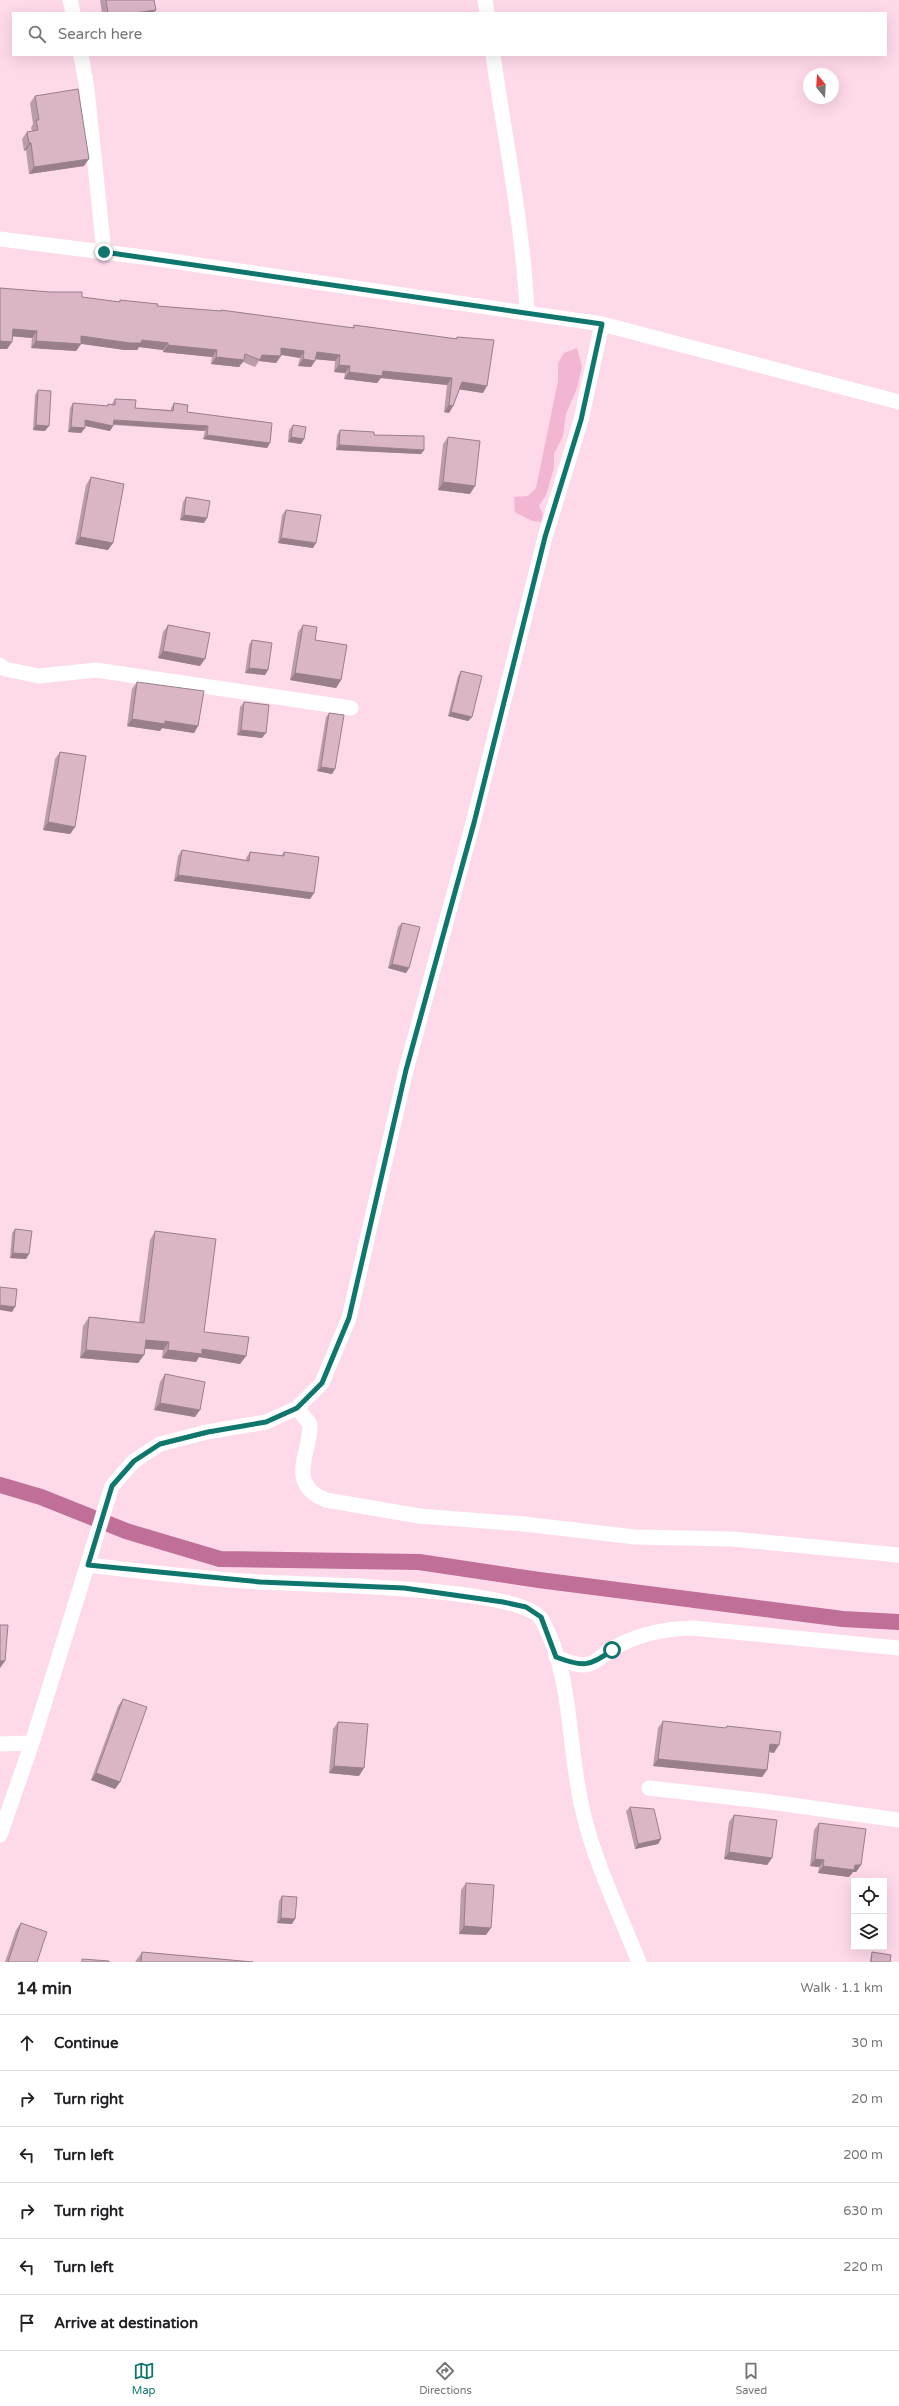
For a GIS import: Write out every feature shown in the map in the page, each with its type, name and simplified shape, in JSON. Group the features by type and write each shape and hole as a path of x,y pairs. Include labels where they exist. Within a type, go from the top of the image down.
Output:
{"street":[{"path":"70,0 73,12"},
{"path":"485,0 487,12"},
{"path":"81,56 87,89 104,252"},
{"path":"493,56 512,187 519,218 526,312"},
{"path":"0,239 104,252 602,324 899,402"},
{"path":"0,1835 32,1743 112,1486 134,1461 160,1444 208,1432 266,1422 297,1408 322,1383 349,1318 406,1070 474,823 545,537 581,420 602,324"},
{"path":"0,665 6,669 39,676 96,670 351,708"},
{"path":"297,1408 310,1424 302,1464 305,1482 315,1496 326,1500 419,1516 524,1524 635,1537 732,1539 899,1555"},
{"path":"90,1559 260,1582 404,1588 503,1602 526,1607 541,1617 556,1657 570,1713 578,1788 583,1814 639,1962"},
{"path":"556,1657 583,1665 597,1661 612,1650 635,1638 662,1629 692,1628 899,1648"},
{"path":"0,1744 32,1743"},
{"path":"649,1788 763,1801 899,1820"}],"shaded area":[{"path":"577,348 582,367 577,388 566,414 563,436 554,454 554,468 546,495 539,506 543,514 541,522 532,521 515,512 514,497 528,496 536,488 558,381 558,363 564,353"}],"building":[{"path":"106,0 154,0 156,10 141,12 108,12"},
{"path":"78,89 89,159 34,167 31,143 29,143 27,132 38,130 36,120 39,120 35,96"},
{"path":"0,288 50,292 82,292 82,297 120,302 120,300 158,304 157,306 221,310 354,328 354,325 457,339 457,337 494,340 487,386 462,382 453,406 449,405 452,378 383,371 382,376 349,372 350,366 339,365 340,355 317,352 315,361 303,359 304,351 281,348 281,356 262,355 260,360 245,354 244,360 216,357 217,350 168,345 168,343 142,340 141,343 130,343 81,336 81,344 36,341 37,331 13,329 12,342 0,341"},
{"path":"38,390 51,391 49,426 36,425"},
{"path":"115,399 136,400 135,408 173,411 174,403 188,405 187,412 272,423 270,443 207,435 208,426 114,420 113,426 85,420 85,428 71,427 73,403 108,406 108,404 115,405"},
{"path":"293,425 306,427 304,439 291,437"},
{"path":"340,430 374,432 374,435 424,436 424,450 339,445"},
{"path":"448,437 480,441 475,486 443,482"},
{"path":"91,477 124,484 113,543 80,537"},
{"path":"186,497 210,501 207,518 184,515"},
{"path":"286,510 321,515 316,543 281,538"},
{"path":"168,625 210,633 205,659 163,651"},
{"path":"303,625 317,627 315,640 347,645 341,680 295,673"},
{"path":"252,640 272,643 268,670 249,668"},
{"path":"461,671 482,676 472,717 451,712"},
{"path":"137,682 204,691 198,726 165,721 165,724 132,719"},
{"path":"244,702 269,705 266,733 241,730"},
{"path":"329,713 344,715 335,769 321,767"},
{"path":"60,752 86,756 75,827 48,822"},
{"path":"182,850 249,861 250,852 284,856 284,852 319,857 314,893 178,875"},
{"path":"402,923 420,927 409,968 392,964"},
{"path":"15,1229 32,1231 29,1254 13,1253"},
{"path":"155,1231 216,1239 204,1332 249,1337 246,1356 202,1349 202,1354 168,1350 169,1342 146,1340 144,1355 86,1350 89,1317 144,1323"},
{"path":"0,1287 17,1289 15,1307 0,1305"},
{"path":"165,1374 205,1382 200,1410 160,1403"},
{"path":"0,1625 8,1625 5,1661 0,1661"},
{"path":"123,1699 147,1707 120,1782 96,1773"},
{"path":"663,1721 781,1732 779,1745 770,1744 767,1770 658,1759"},
{"path":"338,1722 368,1724 364,1768 334,1766"},
{"path":"630,1807 654,1809 661,1839 638,1844"},
{"path":"734,1815 777,1820 772,1858 729,1852"},
{"path":"819,1823 866,1829 861,1865 855,1865 854,1870 823,1866 824,1860 815,1859"},
{"path":"466,1883 494,1885 491,1928 464,1926"},
{"path":"282,1896 297,1897 295,1919 281,1918"},
{"path":"21,1923 47,1932 37,1962 8,1962"},
{"path":"142,1952 253,1962 141,1962"},
{"path":"872,1952 891,1955 890,1962 871,1962"},
{"path":"82,1959 109,1961 109,1962 82,1962"}],"waterway":[{"path":"0,1485 41,1497 126,1531 220,1559 419,1562 539,1580 843,1619 899,1622"}],"route":[{"path":"104,252 602,324 595,363 581,420 545,537 505,693 474,823 406,1070 349,1318 322,1383 297,1408 266,1422 208,1432 160,1444 134,1461 112,1486 88,1565 260,1582 404,1588 503,1602 526,1607 541,1617 556,1657 571,1663 583,1665 597,1661 612,1650"}]}
